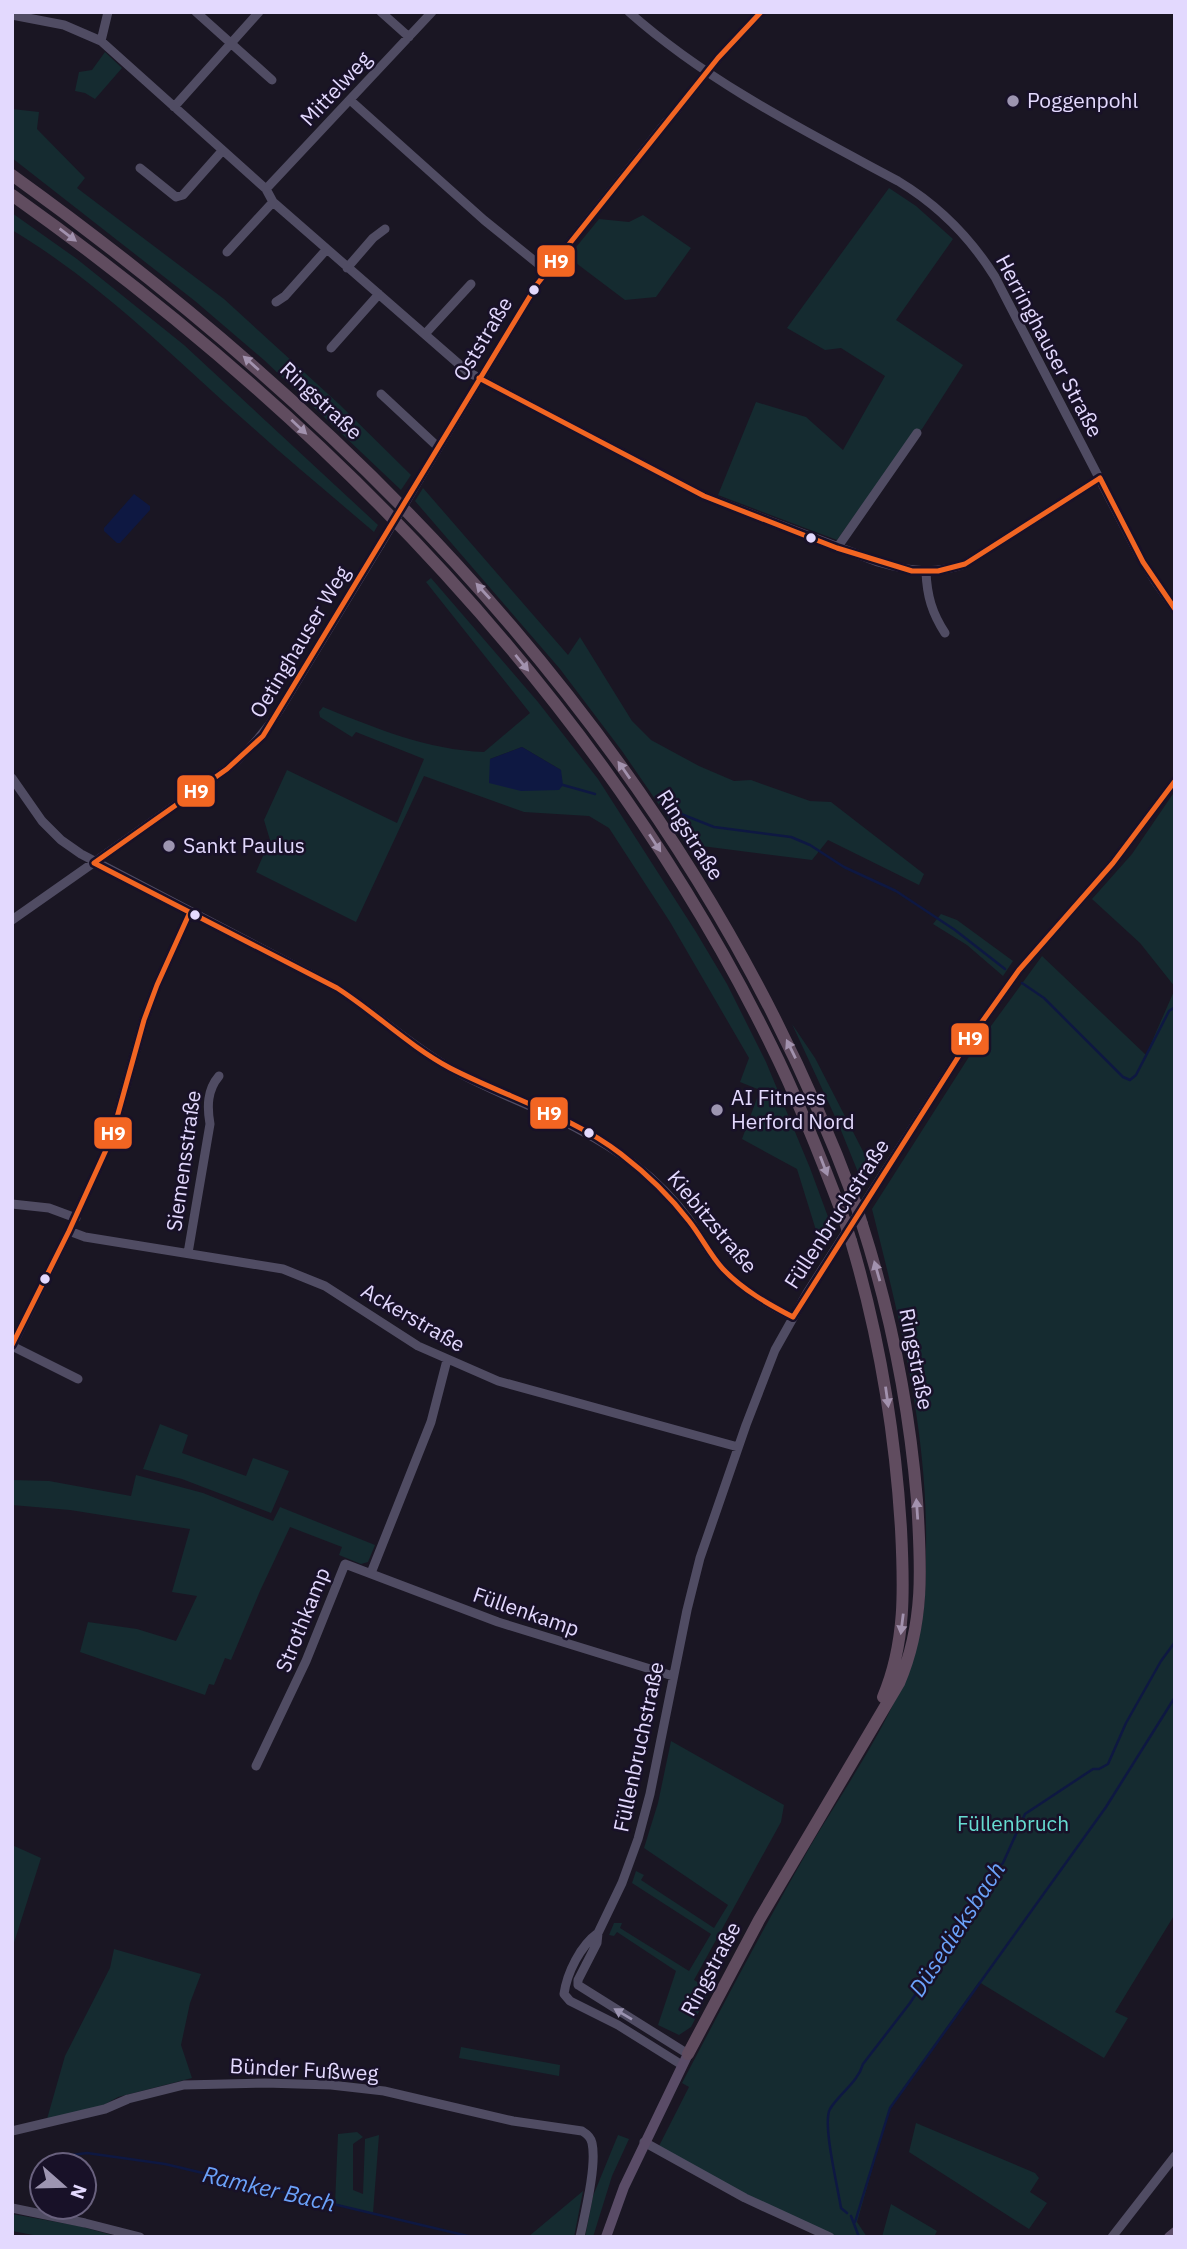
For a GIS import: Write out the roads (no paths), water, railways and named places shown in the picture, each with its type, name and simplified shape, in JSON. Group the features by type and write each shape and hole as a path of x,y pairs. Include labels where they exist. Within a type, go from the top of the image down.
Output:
{"highway":[{"name":"Ringstraße","path":"12,175 142,271 288,395 418,521 521,636 594,728 643,796 700,885 754,977 792,1052 832,1140 855,1202 891,1324 903,1385 914,1472 920,1578 918,1625 908,1663 893,1694 759,1920 685,2059"},
{"name":"Ringstraße","path":"12,195 95,255 172,316 273,403 406,532 525,666 624,798 679,881 732,971 798,1101 844,1219 864,1285 886,1387 898,1480 904,1610 897,1658 870,1730"}],"main road":[{"name":"Ringstraße","path":"606,2237 624,2187 685,2059"},
{"path":"1169,2237 1175,2232"}],"street":[{"path":"100,41 108,12"},
{"path":"196,12 272,80"},
{"path":"174,107 259,12"},
{"path":"381,12 409,37"},
{"name":"Mittelweg","path":"266,189 432,12"},
{"name":"Herringhauser Straße","path":"629,12 707,72 759,105 917,192 953,222 995,277 1149,573 1175,609"},
{"name":"Oststraße","path":"419,480 547,271 707,72 761,12"},
{"path":"12,15 64,25 100,41 266,189 273,202 455,362 480,378 704,496 837,548 899,569 926,572 965,564 1100,478"},
{"path":"350,100 484,220 547,271"},
{"path":"140,168 176,197 183,195 222,151"},
{"path":"227,252 273,202"},
{"path":"347,268 373,238 385,229"},
{"path":"276,302 285,296 327,250"},
{"path":"425,334 471,284"},
{"path":"331,348 379,293"},
{"path":"381,394 438,447"},
{"path":"837,548 916,433"},
{"name":"Oetinghauser Weg","path":"12,920 228,769 263,736 419,480"},
{"path":"926,572 930,605 944,633"},
{"name":"Kiebitzstraße","path":"12,778 42,821 61,840 94,863 337,988 449,1067 604,1141 660,1186 690,1222 723,1269 761,1301 793,1318"},
{"name":"Füllenbruchstraße","path":"578,1985 638,1839 700,1558 765,1374 793,1318 969,1040 1041,943 1138,832 1175,781"},
{"path":"78,1379 12,1346 76,1218 111,1139 144,1020 190,912"},
{"name":"Siemensstraße","path":"188,1253 210,1124 208,1109 211,1085 219,1076"},
{"path":"12,1204 49,1208 76,1218"},
{"name":"Ackerstraße","path":"69,1231 85,1237 283,1269 306,1276 418,1346 447,1360 531,1391 738,1447"},
{"path":"370,1573 431,1422 447,1360"},
{"name":"Strothkamp","path":"256,1766 306,1661 343,1566 348,1565 370,1573"},
{"name":"Füllenkamp","path":"370,1573 498,1622 673,1676"},
{"name":"Füllenbruchstraße","path":"564,1994 566,1980 589,1940 598,1933"},
{"path":"578,1985 685,2059 570,2001 564,1994 578,1985"},
{"name":"Bünder Fußweg","path":"13,2131 105,2109 128,2099 184,2085 265,2083 331,2085 384,2091 513,2121 582,2131 589,2135 592,2142 592,2160 580,2237"},
{"path":"644,2142 745,2198 830,2237"},
{"path":"1112,2237 1175,2156"},
{"path":"12,2208 85,2222 140,2237"}],"water":[{"path":"134,494 150,506 150,510 120,543 117,543 104,528"},
{"path":"522,747 561,770 563,785 559,790 521,791 489,783 490,759"}],"waterway":[{"path":"563,785 595,794"},
{"path":"671,810 714,827 791,837 810,845 844,867 896,891 955,930 1005,969"},
{"path":"1022,983 1044,998 1123,1077 1130,1080 1136,1075 1169,1011 1175,1007"},
{"name":"Düsedieksbach","path":"847,2213 841,2208 831,2156 828,2128 830,2109 910,2003 986,1886 992,1882 993,1874 1003,1863 1025,1814 1093,1769 1108,1764 1126,1723 1161,1661 1175,1642"},
{"path":"855,2222 890,2108 1106,1807 1175,1697"},
{"name":"Ramker Bach","path":"98,2155 165,2164 472,2237"},
{"name":"Düsedieksbach","path":"851,2216 859,2237"}],"place":[{"name":"Poggenpohl","path":"1013,101"},
{"name":"Sankt Paulus","path":"169,846"},
{"name":"AI Fitness Herford Nord","path":"717,1110"}],"park label":[{"name":"Füllenbruch","path":"1013,1824"}]}
